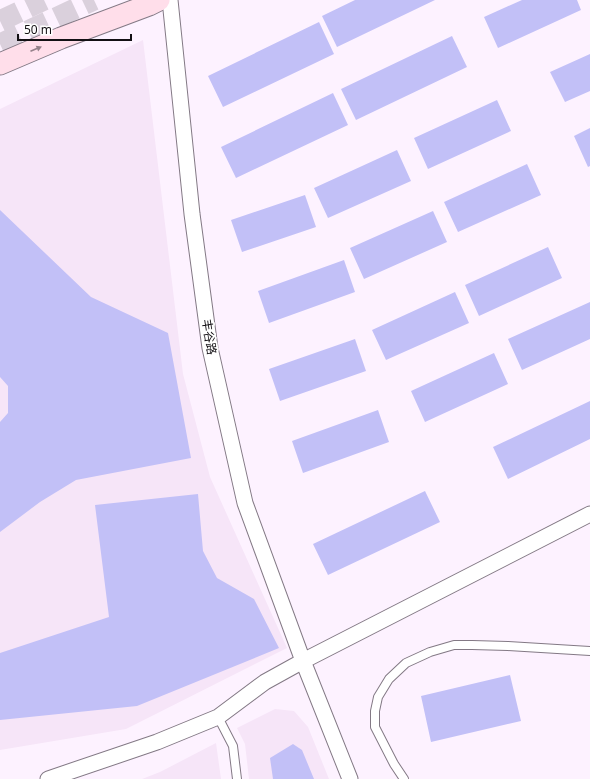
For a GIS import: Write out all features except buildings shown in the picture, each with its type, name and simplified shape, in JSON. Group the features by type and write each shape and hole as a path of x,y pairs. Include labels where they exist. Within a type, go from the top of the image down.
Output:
{"main road":[{"path":"0,64 159,0"}],"street":[{"name":"丰谷路","path":"170,0 192,214 210,348 245,503 303,662 350,779"},
{"path":"48,779 156,742 218,717 265,682 590,514"}],"lane":[{"path":"404,779 394,764 375,727 375,710 378,697 389,679 406,663 430,652 454,645 508,646 590,651"},
{"path":"218,717 233,746 237,779"}],"shaded area":[{"path":"143,40 183,374 210,477 287,648 126,729 0,750 0,109"},
{"path":"275,709 294,711 308,727 329,779 249,779 245,744 237,728"},
{"path":"216,743 221,779 142,779 160,772"}],"tunnel":[{"path":"0,21 44,0"},
{"path":"0,44 94,0"}]}
